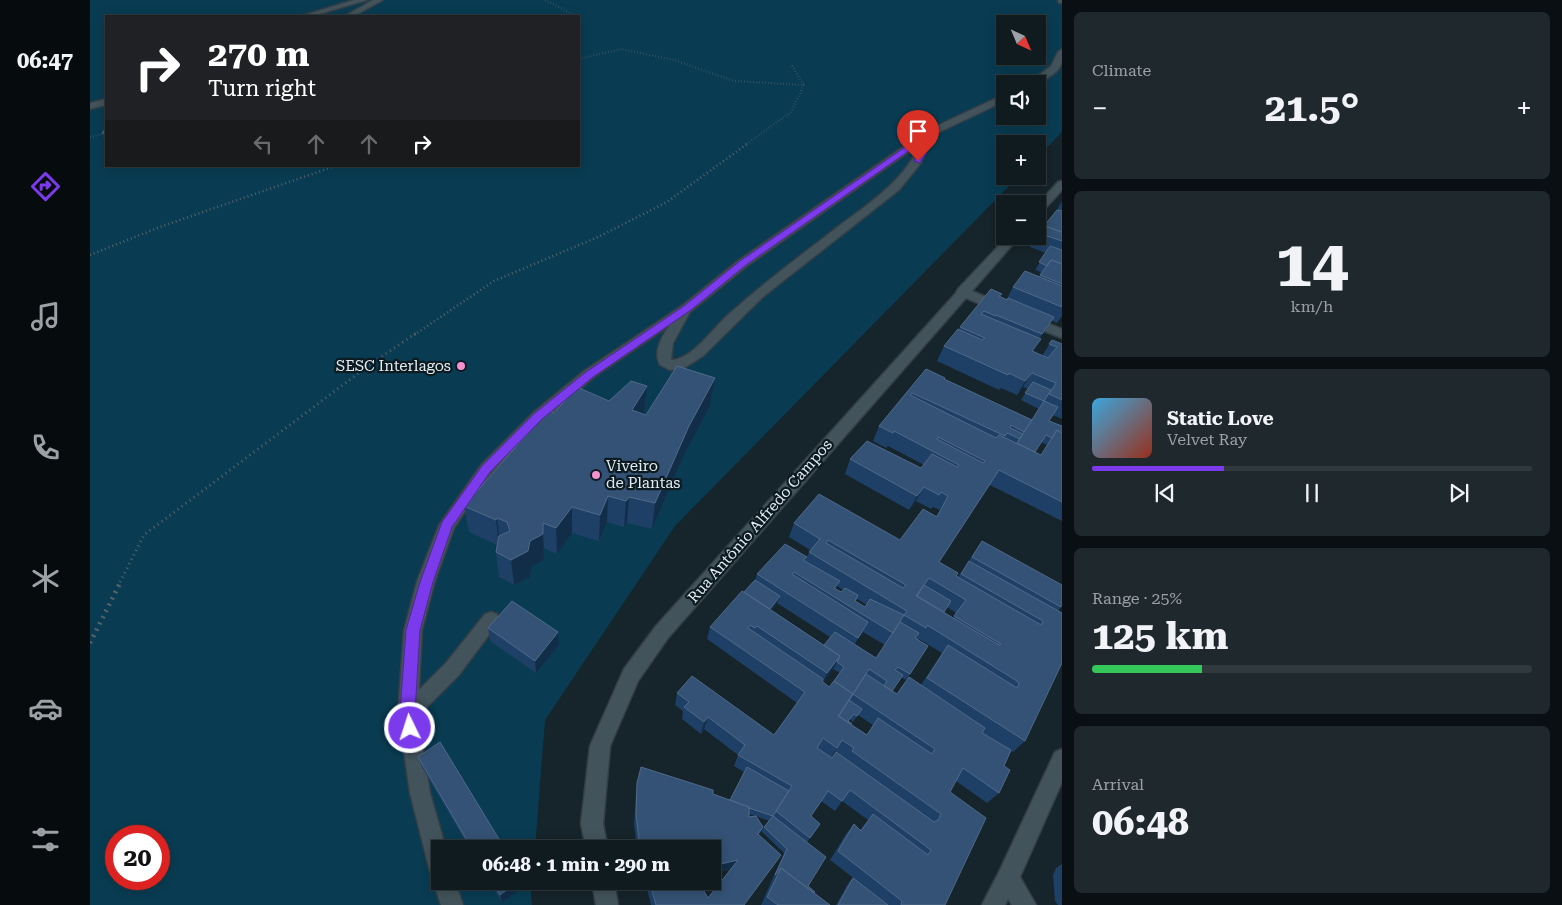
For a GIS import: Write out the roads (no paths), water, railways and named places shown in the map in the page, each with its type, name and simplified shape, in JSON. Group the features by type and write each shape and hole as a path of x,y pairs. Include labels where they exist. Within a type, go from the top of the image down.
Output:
{"street":[{"path":"309,15 362,0"},
{"path":"351,15 379,0"},
{"path":"1044,75 1055,67 1062,52"},
{"path":"433,840 420,793 408,712 413,630 426,582 447,525 486,469 539,416 589,374 688,308 743,263 929,133 996,101"},
{"path":"90,106 105,102"},
{"path":"688,308 674,330 664,353 665,362 670,366 684,362 698,352 760,293 895,188 914,167 924,150 929,133"},
{"path":"1046,201 1062,184"},
{"name":"Rua Antônio Alfredo Campos","path":"595,840 592,824 600,746 630,675 662,632 1006,245"},
{"path":"962,292 1062,334"},
{"path":"408,712 434,691 452,671 491,620"},
{"path":"993,905 1008,878 1062,758"},
{"path":"1008,878 1026,905"},
{"path":"447,890 452,905"},
{"path":"604,890 607,905"}],"place":[{"name":"SESC Interlagos","path":"461,366"},
{"name":"Viveiro de Plantas","path":"596,475"}]}
